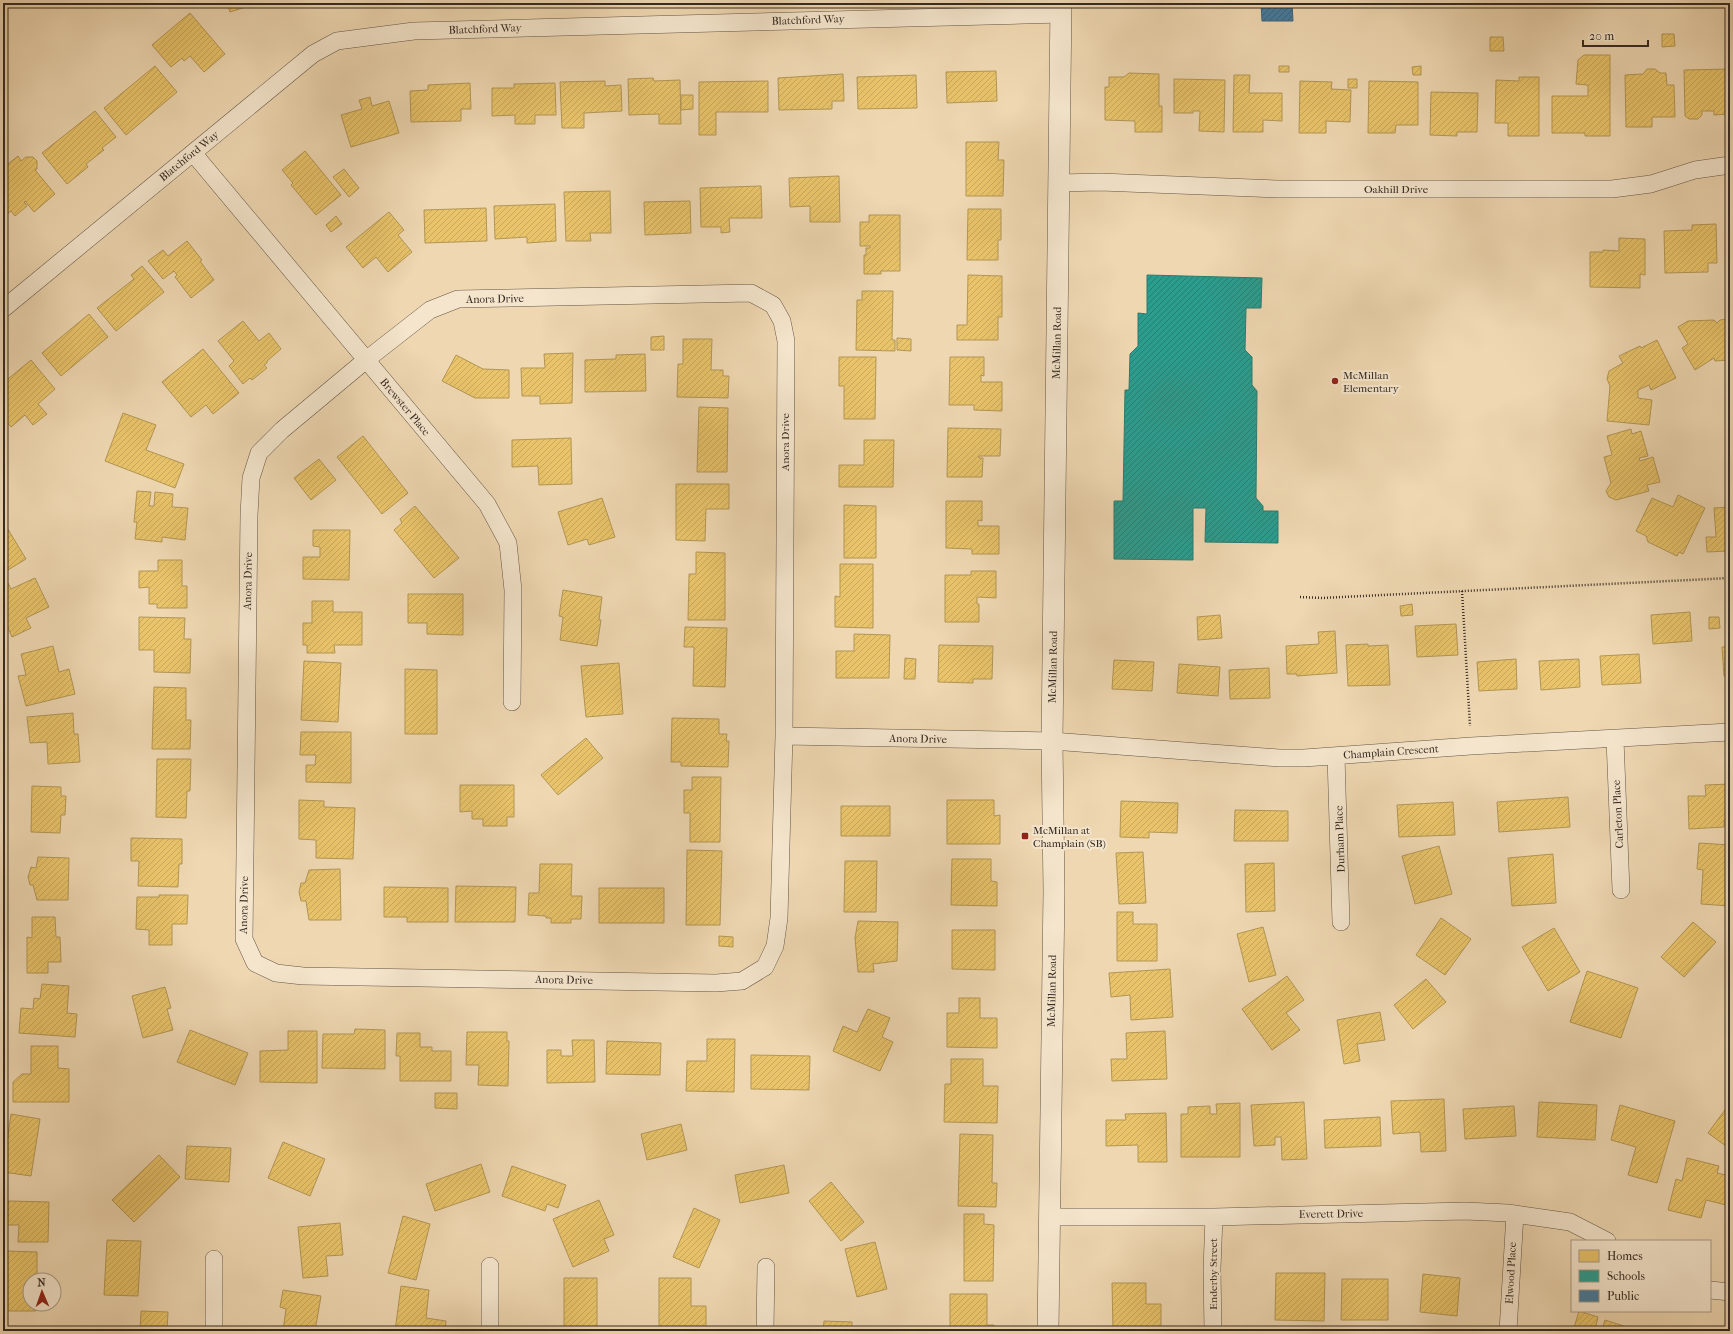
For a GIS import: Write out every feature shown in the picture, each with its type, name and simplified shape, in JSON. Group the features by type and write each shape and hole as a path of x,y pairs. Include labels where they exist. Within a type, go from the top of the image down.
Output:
{"street":[{"name":"Blatchford Way","path":"3,309 313,54 336,41 414,31 1061,8"},
{"name":"McMillan Road","path":"1048,1331 1054,892 1052,741 1061,8"},
{"name":"Brewster Place","path":"193,154 487,504 508,543 513,590 512,702"},
{"name":"Oakhill Drive","path":"1060,183 1100,182 1278,189 1612,189 1651,184 1695,170 1730,165"},
{"name":"Anora Drive","path":"751,293 773,305 782,321 786,340 784,736 779,918 775,946 765,967 742,981 716,983 303,976 276,973 255,963 244,939 249,514 251,478 259,453 282,430 366,360 430,310 458,300 751,293"},
{"name":"Champlain Crescent","path":"1052,741 1279,758 1336,756 1471,746 1730,732"},
{"name":"Anora Drive","path":"784,736 1052,741"},
{"name":"Carleton Place","path":"1614,738 1621,890"},
{"name":"Durham Place","path":"1336,756 1341,922"},
{"name":"Everett Drive","path":"1049,1216 1214,1217 1465,1211 1515,1214 1570,1222 1605,1240"},
{"name":"Elwood Place","path":"1508,1331 1515,1214"},
{"name":"Enderby Street","path":"1213,1331 1214,1217"},
{"path":"214,1259 214,1331"},
{"path":"490,1266 490,1331"},
{"path":"765,1331 766,1267"},
{"path":"1711,1290 1730,1292"}],"path":[{"path":"1300,597 1322,598 1730,578"},
{"path":"1462,591 1471,746"}],"building: Homes":[{"path":"227,3 258,3 230,12"},
{"path":"1635,3 1645,3 1643,7"},
{"path":"1683,3 1728,3 1728,4 1689,6"},
{"path":"190,13 225,54 204,72 190,56 184,61 182,58 171,67 152,45"},
{"path":"1662,34 1674,34 1675,46 1662,47"},
{"path":"1490,37 1503,37 1504,51 1490,51"},
{"path":"1584,55 1610,55 1610,136 1585,136 1585,133 1552,133 1552,96 1588,96 1588,85 1576,84 1578,60"},
{"path":"155,66 177,92 126,135 104,108"},
{"path":"1279,66 1289,66 1289,72 1279,72"},
{"path":"1421,66 1421,75 1413,75 1412,67"},
{"path":"1647,69 1655,69 1660,73 1666,73 1667,85 1674,85 1675,117 1652,117 1652,127 1626,127 1625,75 1643,74"},
{"path":"1730,69 1730,114 1714,115 1714,111 1702,111 1702,115 1698,119 1689,119 1685,116 1684,70"},
{"path":"996,71 997,101 947,103 946,72"},
{"path":"1129,73 1159,74 1159,106 1162,106 1162,132 1135,132 1135,121 1105,120 1105,87 1109,87 1109,77 1124,77"},
{"path":"843,74 844,101 832,101 832,109 779,110 778,78"},
{"path":"916,75 917,108 858,109 857,77"},
{"path":"1234,75 1250,75 1249,93 1282,93 1282,121 1263,120 1263,132 1233,132"},
{"path":"1519,77 1539,77 1539,136 1508,136 1508,123 1495,123 1496,80 1519,81"},
{"path":"653,78 654,81 680,80 681,124 659,124 659,114 629,115 628,79"},
{"path":"1174,79 1225,80 1224,132 1199,131 1200,111 1193,111 1193,113 1174,113"},
{"path":"1348,79 1357,79 1357,88 1348,88"},
{"path":"605,81 605,86 621,85 622,111 584,113 584,128 562,128 560,82"},
{"path":"768,81 768,112 716,112 716,135 699,135 699,82"},
{"path":"1300,81 1332,82 1331,89 1351,90 1350,122 1326,121 1326,133 1299,133"},
{"path":"1369,81 1418,82 1418,125 1396,125 1395,133 1368,133"},
{"path":"470,83 471,109 461,109 461,121 411,122 410,91 428,90 428,85"},
{"path":"555,83 556,115 535,115 535,124 515,124 515,115 492,116 492,88 514,88 514,84"},
{"path":"1431,92 1478,93 1477,132 1457,132 1457,136 1430,135"},
{"path":"681,95 693,95 693,109 681,110"},
{"path":"370,97 372,106 389,101 399,133 351,147 341,115 362,109 359,100"},
{"path":"95,111 116,137 102,148 104,150 86,164 88,167 67,184 42,153"},
{"path":"966,142 999,142 998,160 1004,160 1003,196 966,196"},
{"path":"305,151 341,195 316,215 291,185 293,183 282,170"},
{"path":"18,156 21,161 26,157 33,157 37,161 37,169 35,170 55,194 34,212 25,201 24,202 27,206 15,216 11,211 3,217 3,168"},
{"path":"344,169 359,188 349,197 333,177"},
{"path":"839,176 840,222 810,222 810,206 790,207 789,178"},
{"path":"761,186 762,218 729,218 730,232 721,233 721,227 701,227 700,188"},
{"path":"610,191 611,233 590,233 591,241 566,241 564,192"},
{"path":"690,201 691,233 645,235 644,202"},
{"path":"555,204 556,241 527,243 527,237 495,239 494,206"},
{"path":"486,208 487,241 425,243 424,210"},
{"path":"968,209 1001,209 1001,240 998,240 998,260 967,260"},
{"path":"389,212 404,230 398,235 412,252 388,272 376,257 363,268 346,247"},
{"path":"869,215 900,215 900,271 881,271 881,274 864,274 864,255 866,255 866,248 870,248 870,246 860,246 860,222 869,222"},
{"path":"336,216 342,224 331,232 326,225"},
{"path":"1716,224 1717,263 1708,263 1708,272 1665,273 1664,231 1692,230 1692,225"},
{"path":"1727,224 1730,224 1730,257 1728,257"},
{"path":"1619,238 1645,239 1645,275 1640,274 1640,288 1590,287 1590,252 1603,252 1603,250 1619,251"},
{"path":"187,241 202,260 200,261 214,280 191,298 175,277 177,275 174,271 163,279 148,261 163,250 168,256"},
{"path":"142,266 164,292 116,331 97,308 134,279 131,275"},
{"path":"968,275 1002,276 1002,317 998,317 998,340 957,340 957,325 967,325"},
{"path":"862,291 893,291 892,340 895,340 895,351 856,350 857,300 862,300"},
{"path":"89,314 108,337 61,376 42,353"},
{"path":"1728,319 1730,322 1730,360 1715,361 1714,358 1695,370 1682,348 1688,344 1678,327 1688,321 1714,320 1717,323 1720,320"},
{"path":"243,321 259,341 269,333 281,349 264,365 267,368 252,380 250,378 243,384 229,366 234,361 218,341"},
{"path":"664,336 664,350 651,350 651,337"},
{"path":"897,338 911,339 911,351 897,350"},
{"path":"683,339 712,339 711,370 723,370 723,376 729,376 728,398 677,397 678,364 683,364"},
{"path":"1657,340 1676,378 1651,390 1649,385 1638,390 1638,398 1652,400 1649,425 1607,421 1610,386 1607,379 1609,371 1623,363 1619,356"},
{"path":"203,349 239,393 213,414 206,405 191,417 162,382"},
{"path":"573,353 572,403 540,404 540,396 522,396 521,368 545,368 544,354"},
{"path":"645,354 646,391 585,392 585,360 616,359 616,355"},
{"path":"456,355 483,369 509,370 509,398 475,398 442,381"},
{"path":"839,357 876,357 875,419 844,419 844,386 839,386"},
{"path":"950,357 984,357 984,376 981,375 981,382 1002,382 1002,411 974,410 974,405 949,405"},
{"path":"31,360 55,389 38,404 47,414 33,425 25,415 11,427 3,418 3,383"},
{"path":"699,407 728,408 727,472 697,472"},
{"path":"123,413 156,425 146,450 184,464 175,488 105,461"},
{"path":"948,428 1001,429 1000,456 979,456 979,458 983,458 982,477 947,477"},
{"path":"1631,429 1632,434 1641,431 1648,456 1639,458 1640,461 1653,457 1660,482 1647,485 1649,491 1616,500 1609,497 1606,491 1611,483 1604,457 1612,455 1607,436"},
{"path":"363,436 408,493 382,514 337,457"},
{"path":"571,438 572,484 539,485 538,466 512,467 512,440"},
{"path":"864,440 894,440 893,487 839,487 839,465 864,465"},
{"path":"319,459 336,480 311,500 294,478"},
{"path":"676,484 729,484 729,509 706,509 705,541 676,540"},
{"path":"137,491 151,492 149,506 154,506 155,492 173,494 172,507 188,508 185,540 162,537 162,542 135,539 137,522 134,522"},
{"path":"1678,495 1705,508 1683,554 1679,552 1677,556 1648,542 1646,536 1636,531 1652,498 1673,507"},
{"path":"602,498 615,537 589,545 587,539 568,545 558,512"},
{"path":"946,501 982,501 982,521 978,520 978,526 999,526 999,554 972,554 972,549 946,548"},
{"path":"844,505 876,506 876,558 844,558"},
{"path":"415,506 459,558 434,578 394,530 402,523 400,519"},
{"path":"1730,507 1730,551 1707,552 1706,537 1716,537 1714,508"},
{"path":"3,521 26,559 3,573"},
{"path":"313,530 350,530 349,580 303,579 303,557 320,557 320,547 313,546"},
{"path":"696,552 725,553 725,620 688,620 689,574 696,574"},
{"path":"158,560 182,560 182,586 187,586 187,608 157,608 157,604 149,604 149,587 139,588 139,571 158,571"},
{"path":"840,564 873,564 873,628 835,627 835,596 840,597"},
{"path":"971,571 996,571 996,598 977,597 977,604 979,604 979,622 945,622 945,575 971,575"},
{"path":"35,578 49,607 26,618 31,628 12,637 3,617 3,586 8,583 11,589"},
{"path":"563,590 602,597 599,620 601,620 597,646 560,640 563,617 559,616"},
{"path":"408,594 463,594 463,635 427,634 427,623 408,623"},
{"path":"312,601 333,601 333,612 362,612 362,645 334,645 335,653 307,653 307,645 303,645 303,623 312,623"},
{"path":"1412,604 1413,615 1401,616 1400,606"},
{"path":"1690,612 1692,641 1653,644 1651,615"},
{"path":"1220,615 1222,638 1198,640 1197,617"},
{"path":"139,617 185,618 184,639 191,639 190,673 154,672 154,650 139,650"},
{"path":"1709,617 1719,617 1720,628 1709,629"},
{"path":"1456,624 1458,655 1417,657 1415,626"},
{"path":"685,627 727,628 725,687 693,686 694,647 684,647"},
{"path":"1335,631 1337,673 1297,676 1297,674 1287,674 1286,646 1319,644 1318,632"},
{"path":"854,634 890,635 889,678 836,678 836,651 854,651"},
{"path":"1368,644 1368,646 1388,645 1390,685 1348,686 1346,645"},
{"path":"939,645 993,646 992,679 973,679 973,683 938,682"},
{"path":"53,646 59,672 69,669 75,694 26,706 18,676 26,675 21,654"},
{"path":"1722,647 1730,647 1730,676 1724,676"},
{"path":"1639,654 1641,683 1602,685 1600,656"},
{"path":"905,658 916,659 915,679 904,679"},
{"path":"1516,659 1517,689 1479,691 1477,662"},
{"path":"1579,659 1580,687 1541,690 1539,661"},
{"path":"1114,660 1154,662 1152,691 1112,689"},
{"path":"304,661 341,663 338,722 301,720"},
{"path":"619,663 623,714 586,717 581,666"},
{"path":"1179,664 1220,667 1218,696 1177,693"},
{"path":"1269,668 1270,698 1230,699 1229,670"},
{"path":"405,669 437,670 437,734 405,734"},
{"path":"154,687 186,688 186,720 191,720 190,749 152,749"},
{"path":"73,713 74,734 78,734 80,762 48,764 47,742 30,743 27,717"},
{"path":"672,718 719,719 719,734 727,734 726,741 729,741 728,767 681,766 681,762 671,762"},
{"path":"301,732 351,732 351,783 306,782 306,765 315,765 316,755 300,755"},
{"path":"586,738 603,758 558,795 541,775"},
{"path":"157,759 191,759 190,791 187,791 186,818 156,817"},
{"path":"692,777 721,777 720,842 690,842 690,813 684,813 684,790 692,790"},
{"path":"1730,784 1730,819 1724,820 1724,827 1689,829 1688,796 1706,796 1705,785"},
{"path":"460,785 514,785 514,817 507,817 507,826 483,826 483,819 472,819 472,811 460,812"},
{"path":"32,786 61,787 61,796 66,796 65,815 61,815 60,833 31,832"},
{"path":"1568,797 1570,827 1499,832 1497,802"},
{"path":"299,800 324,801 324,807 355,808 353,859 316,858 316,840 299,839"},
{"path":"947,800 994,800 994,816 1000,815 1000,844 947,844"},
{"path":"1121,801 1178,803 1177,833 1149,832 1149,838 1120,837"},
{"path":"1453,802 1455,835 1399,837 1397,805"},
{"path":"841,806 890,806 890,836 841,836"},
{"path":"1235,810 1288,811 1288,841 1234,841"},
{"path":"131,838 182,839 182,864 179,864 178,887 138,886 139,861 131,861"},
{"path":"1699,843 1730,845 1730,906 1701,904 1703,870 1697,869"},
{"path":"1439,846 1452,894 1415,904 1402,856"},
{"path":"687,850 722,851 720,925 686,925"},
{"path":"1143,852 1146,903 1119,904 1116,853"},
{"path":"1553,854 1556,903 1512,906 1508,858"},
{"path":"38,857 69,858 68,900 37,900 33,885 30,885 28,877 31,867 36,868"},
{"path":"952,859 991,859 991,881 997,882 997,906 951,905"},
{"path":"845,861 877,861 876,912 844,912"},
{"path":"1274,863 1275,911 1246,912 1245,864"},
{"path":"540,864 572,864 571,896 582,896 581,919 571,919 571,923 551,923 551,918 546,918 546,916 528,915 529,893 539,893"},
{"path":"340,869 341,920 309,920 306,901 301,901 299,892 301,883 305,883 309,870"},
{"path":"456,886 516,887 515,922 455,922"},
{"path":"384,887 448,888 448,922 407,922 407,917 384,917"},
{"path":"599,888 664,888 664,923 599,923"},
{"path":"159,895 188,895 187,924 172,924 172,945 149,945 149,930 136,929 137,897 159,897"},
{"path":"1117,912 1133,912 1133,924 1157,924 1157,961 1117,961"},
{"path":"32,917 55,917 56,937 60,937 61,962 48,962 48,973 27,973 27,937 32,938"},
{"path":"1441,918 1471,939 1445,975 1416,955"},
{"path":"858,921 898,922 897,961 873,964 874,972 858,972 855,938"},
{"path":"1693,922 1716,942 1684,977 1661,957"},
{"path":"1263,927 1276,975 1249,982 1237,934"},
{"path":"1554,928 1580,972 1548,991 1522,947"},
{"path":"952,930 995,930 995,970 952,969"},
{"path":"719,936 733,937 733,947 719,946"},
{"path":"1170,969 1173,1017 1131,1020 1130,995 1111,997 1109,973"},
{"path":"1587,971 1638,988 1621,1038 1570,1022"},
{"path":"1287,976 1304,1000 1286,1013 1300,1030 1272,1050 1242,1009"},
{"path":"1426,979 1446,1002 1413,1029 1394,1005"},
{"path":"42,984 69,986 67,1013 77,1014 75,1037 19,1033 21,1008 33,1009 34,998 40,999"},
{"path":"165,987 171,1008 167,1009 173,1030 143,1038 132,996"},
{"path":"959,998 980,998 980,1018 997,1018 997,1048 947,1047 947,1013 959,1013"},
{"path":"868,1009 890,1018 882,1037 893,1042 880,1071 833,1051 843,1026 857,1032"},
{"path":"1380,1012 1385,1040 1357,1044 1360,1061 1344,1064 1337,1020"},
{"path":"355,1029 385,1030 385,1069 322,1068 323,1034 354,1034"},
{"path":"190,1030 248,1053 235,1085 177,1062"},
{"path":"288,1031 317,1031 317,1083 260,1082 260,1051 288,1050"},
{"path":"1165,1031 1167,1079 1112,1081 1111,1059 1127,1059 1126,1033"},
{"path":"467,1032 507,1032 507,1041 509,1041 508,1086 478,1085 479,1065 466,1065"},
{"path":"397,1033 420,1033 420,1047 432,1047 432,1051 451,1051 451,1081 400,1081 400,1056 396,1056"},
{"path":"707,1039 735,1039 734,1092 686,1091 687,1061 707,1061"},
{"path":"572,1040 594,1040 595,1082 547,1083 547,1050 561,1050 561,1056 573,1056"},
{"path":"607,1041 661,1043 660,1075 606,1074"},
{"path":"31,1046 58,1046 58,1068 69,1069 69,1102 13,1102 13,1082 22,1074 31,1074"},
{"path":"751,1055 810,1056 809,1090 751,1089"},
{"path":"951,1059 983,1059 983,1086 998,1086 997,1123 944,1122 945,1084 951,1084"},
{"path":"435,1093 457,1093 457,1109 435,1108"},
{"path":"1444,1099 1446,1151 1421,1152 1420,1132 1393,1134 1391,1101"},
{"path":"1304,1102 1307,1159 1282,1160 1281,1137 1275,1137 1275,1145 1254,1146 1251,1105"},
{"path":"1539,1102 1597,1105 1595,1140 1537,1137"},
{"path":"1240,1103 1240,1157 1181,1157 1181,1114 1188,1114 1188,1107 1210,1106 1210,1114 1217,1114 1216,1104"},
{"path":"1730,1103 1730,1149 1708,1133"},
{"path":"1620,1105 1675,1121 1657,1183 1628,1175 1636,1147 1611,1140"},
{"path":"1514,1106 1516,1136 1465,1139 1463,1109"},
{"path":"1166,1113 1167,1162 1138,1162 1138,1145 1106,1146 1106,1120 1126,1120 1125,1114"},
{"path":"11,1114 40,1119 31,1176 3,1172"},
{"path":"1380,1117 1381,1146 1325,1148 1324,1120"},
{"path":"681,1124 687,1150 647,1160 641,1134"},
{"path":"960,1134 993,1135 992,1183 997,1183 996,1207 958,1206"},
{"path":"283,1142 325,1159 310,1196 268,1178"},
{"path":"187,1146 231,1148 229,1182 185,1179"},
{"path":"159,1155 180,1177 134,1222 112,1200"},
{"path":"1687,1158 1719,1166 1717,1173 1730,1176 1730,1206 1706,1200 1701,1218 1668,1210 1676,1179 1682,1181"},
{"path":"481,1164 490,1192 435,1211 426,1184"},
{"path":"784,1165 789,1193 740,1203 735,1175"},
{"path":"512,1166 566,1185 558,1208 547,1204 545,1211 502,1196"},
{"path":"831,1182 864,1222 841,1241 809,1201"},
{"path":"599,1200 614,1235 604,1239 609,1251 573,1267 553,1219"},
{"path":"8,1201 49,1202 48,1242 18,1242 19,1225 7,1225"},
{"path":"694,1208 720,1220 699,1268 673,1257"},
{"path":"964,1214 984,1214 984,1224 994,1225 993,1281 964,1281"},
{"path":"403,1216 430,1224 416,1280 388,1273"},
{"path":"340,1223 343,1255 326,1256 328,1276 303,1278 298,1227"},
{"path":"107,1240 141,1241 138,1296 104,1295"},
{"path":"875,1242 887,1289 857,1297 845,1249"},
{"path":"7,1251 37,1252 37,1272 22,1272 22,1311 7,1311"},
{"path":"1276,1273 1325,1273 1324,1321 1275,1320"},
{"path":"1423,1274 1460,1278 1457,1316 1420,1312"},
{"path":"564,1278 597,1278 597,1327 564,1327"},
{"path":"659,1278 691,1278 691,1306 706,1306 706,1328 659,1328"},
{"path":"1342,1279 1388,1279 1388,1320 1341,1320"},
{"path":"1112,1283 1146,1283 1146,1304 1161,1304 1161,1330 1113,1330"},
{"path":"401,1286 429,1290 426,1318 446,1321 445,1331 395,1331"},
{"path":"283,1290 321,1296 315,1331 283,1331 286,1309 280,1307"},
{"path":"950,1294 987,1294 987,1325 994,1325 994,1331 950,1331"},
{"path":"141,1311 168,1312 167,1331 140,1331"},
{"path":"1579,1312 1598,1317 1595,1330 1599,1331 1573,1331"},
{"path":"1605,1320 1630,1328 1629,1331 1602,1331"},
{"path":"824,1321 852,1322 852,1331 823,1331"},
{"path":"11,1328 43,1329 43,1331 11,1331"}],"building: Schools":[{"path":"1147,275 1262,278 1261,308 1246,308 1245,350 1252,357 1252,385 1257,391 1256,498 1263,506 1263,511 1278,511 1278,543 1205,542 1206,508 1193,508 1193,560 1114,559 1114,501 1123,501 1125,390 1129,390 1130,354 1138,346 1138,313 1147,314"}],"building: Public":[{"path":"1261,3 1292,3 1293,21 1262,21"}],"place":[{"name":"McMillan Elementary","path":"1335,381"},
{"name":"McMillan at Champlain (SB)","path":"1025,836"}]}
